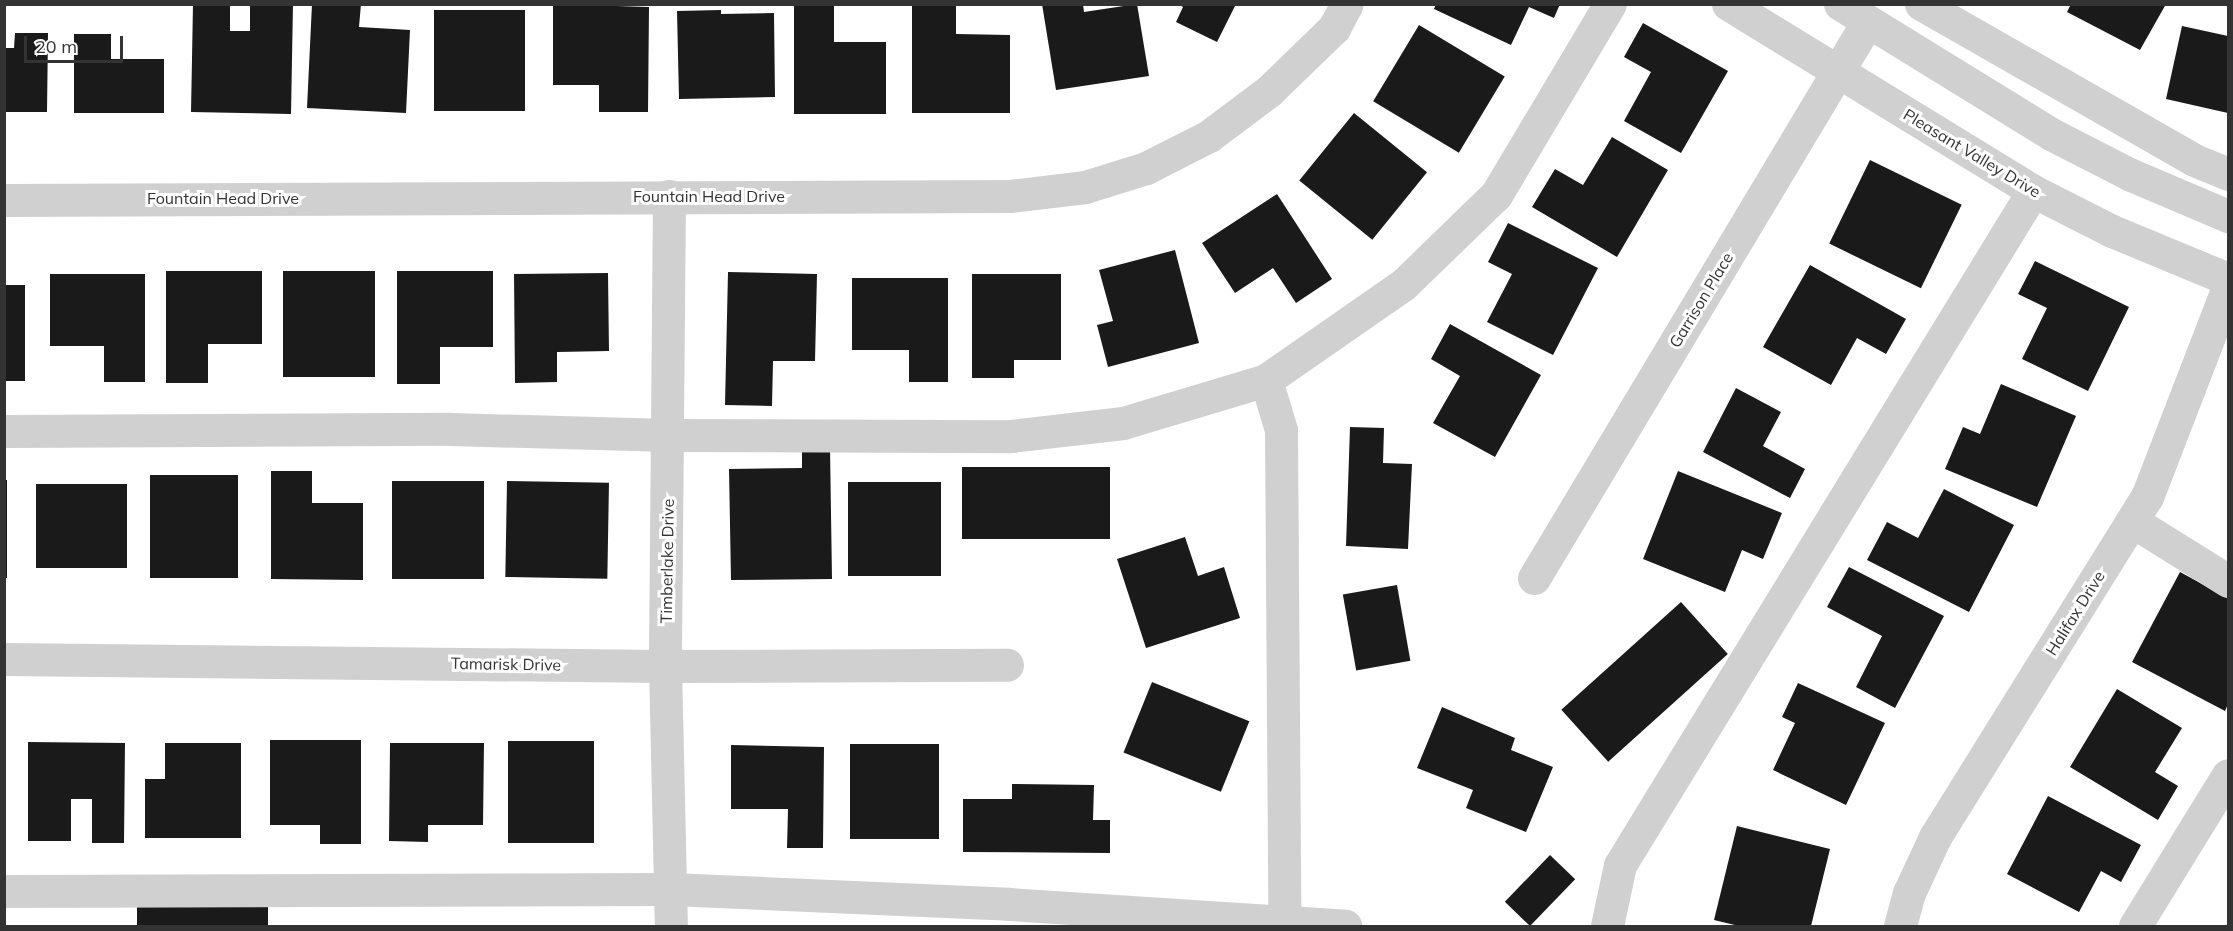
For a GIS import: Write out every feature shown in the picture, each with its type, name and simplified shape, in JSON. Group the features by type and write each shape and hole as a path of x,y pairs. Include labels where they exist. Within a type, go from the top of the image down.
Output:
{"street":[{"name":"Fountain Head Drive","path":"4,200 1010,196 1085,187 1146,168 1209,136 1269,91 1334,28 1347,4"},
{"path":"4,431 450,429 668,435 1011,436 1123,423 1266,380 1404,284 1496,195 1610,4"},
{"name":"Pleasant Valley Drive","path":"1728,4 2033,191 2112,231 2229,279"},
{"path":"1840,4 2051,134 2129,174 2229,216"},
{"path":"1921,4 2194,160 2229,174"},
{"name":"Garrison Place","path":"1534,578 1868,21"},
{"path":"1607,927 1620,865 2033,191"},
{"name":"Timberlake Drive","path":"669,196 666,666 671,927"},
{"name":"Halifax Drive","path":"1900,927 1909,892 1935,837 2151,487 2229,287"},
{"path":"1266,380 1281,430 1284,921"},
{"path":"2132,521 2229,581"},
{"name":"Tamarisk Drive","path":"4,658 666,666 1007,665"},
{"path":"2134,927 2229,775"},
{"path":"4,891 670,889 1009,903 1345,927"}],"building":[{"path":"193,4 230,4 230,31 250,31 250,4 293,4 291,114 191,112"},
{"path":"312,4 361,4 359,27 410,30 406,113 307,108"},
{"path":"553,4 649,7 648,112 599,112 599,85 553,85"},
{"path":"1042,4 1083,4 1084,12 1137,4 1149,76 1056,90"},
{"path":"1178,4 1236,4 1217,42 1176,22 1183,7"},
{"path":"1436,4 1560,4 1554,18 1529,7 1511,45 1434,9"},
{"path":"2071,4 2166,4 2140,50 2067,12"},
{"path":"794,5 834,5 834,42 886,42 886,114 794,114"},
{"path":"912,5 956,5 956,34 1010,35 1010,113 912,113"},
{"path":"434,10 525,10 525,111 434,111"},
{"path":"721,10 721,14 774,13 775,97 679,99 677,11"},
{"path":"1643,23 1728,71 1681,153 1624,121 1651,72 1624,57"},
{"path":"1419,25 1505,77 1459,153 1373,101"},
{"path":"2182,26 2228,36 2228,113 2166,99"},
{"path":"15,33 48,33 47,112 4,112 4,48 14,48"},
{"path":"74,34 111,34 111,59 164,59 164,113 74,113"},
{"path":"1354,113 1427,172 1372,240 1299,181"},
{"path":"1612,137 1668,170 1617,257 1532,207 1555,169 1583,185"},
{"path":"1870,160 1962,205 1921,288 1829,244"},
{"path":"1277,194 1332,279 1296,303 1273,268 1235,293 1202,243"},
{"path":"1508,223 1598,268 1553,355 1487,322 1512,274 1488,262"},
{"path":"1175,250 1199,343 1108,367 1097,325 1113,321 1099,270"},
{"path":"2035,261 2129,307 2088,391 2022,359 2047,308 2018,294"},
{"path":"1810,265 1906,319 1886,354 1857,338 1831,385 1763,347"},
{"path":"166,271 262,271 262,344 208,344 208,383 166,383"},
{"path":"283,271 375,271 375,377 283,377"},
{"path":"397,271 493,271 493,347 440,347 440,384 397,384"},
{"path":"728,272 817,274 815,361 773,361 772,406 725,405"},
{"path":"608,273 609,351 557,352 557,382 515,383 514,274"},
{"path":"50,274 145,274 145,382 104,382 104,346 50,346"},
{"path":"972,274 1061,274 1061,360 1014,360 1014,378 972,378"},
{"path":"852,278 948,278 948,382 909,382 909,350 852,350"},
{"path":"4,285 25,285 25,381 4,381"},
{"path":"1450,324 1541,375 1495,457 1433,423 1460,376 1431,359"},
{"path":"2001,384 2076,416 2037,507 1945,469 1963,427 1980,434"},
{"path":"1736,388 1781,412 1763,446 1805,469 1790,498 1703,452"},
{"path":"1350,427 1384,428 1383,463 1412,464 1408,549 1346,546"},
{"path":"830,447 832,579 731,580 729,469 802,468 802,448"},
{"path":"962,467 1110,467 1110,539 962,539"},
{"path":"271,471 312,471 312,503 363,503 363,580 271,579"},
{"path":"1678,471 1782,513 1763,559 1742,550 1725,592 1643,559"},
{"path":"150,475 238,475 238,578 150,578"},
{"path":"4,480 7,480 7,578 4,578"},
{"path":"392,481 484,481 484,579 392,579"},
{"path":"507,481 609,483 607,579 505,577"},
{"path":"848,482 941,482 941,576 848,576"},
{"path":"36,484 127,484 127,568 36,568"},
{"path":"1944,489 2014,525 1969,612 1867,560 1887,522 1918,538"},
{"path":"1185,537 1198,576 1224,567 1240,618 1146,648 1117,559"},
{"path":"1849,567 1944,616 1895,708 1856,687 1882,636 1827,607"},
{"path":"2180,572 2228,598 2228,704 2225,711 2132,662"},
{"path":"1397,585 1410,661 1356,670 1343,595"},
{"path":"1681,602 1728,654 1608,762 1561,710"},
{"path":"1152,682 1249,721 1221,792 1124,752"},
{"path":"1798,683 1885,723 1846,805 1773,770 1795,723 1782,717"},
{"path":"2117,689 2182,728 2155,772 2178,786 2158,820 2070,767"},
{"path":"1442,707 1515,738 1511,750 1553,767 1526,832 1466,808 1473,790 1417,768"},
{"path":"270,740 361,740 361,844 320,844 320,825 270,825"},
{"path":"508,741 594,741 594,843 508,843"},
{"path":"28,742 125,743 124,843 92,843 92,799 71,799 71,841 28,841"},
{"path":"165,743 241,743 241,838 145,838 145,779 165,779"},
{"path":"390,743 484,743 483,825 428,825 428,842 389,841"},
{"path":"850,744 939,744 939,839 850,839"},
{"path":"731,745 824,747 823,848 787,848 788,809 731,809"},
{"path":"1012,784 1094,785 1093,820 1110,820 1110,853 963,852 963,799 1012,799"},
{"path":"2048,796 2141,845 2121,882 2101,871 2079,912 2007,874"},
{"path":"1737,826 1830,849 1811,926 1739,926 1714,920"},
{"path":"1550,855 1575,879 1530,926 1505,902"},
{"path":"137,901 268,901 268,926 137,926"}]}
